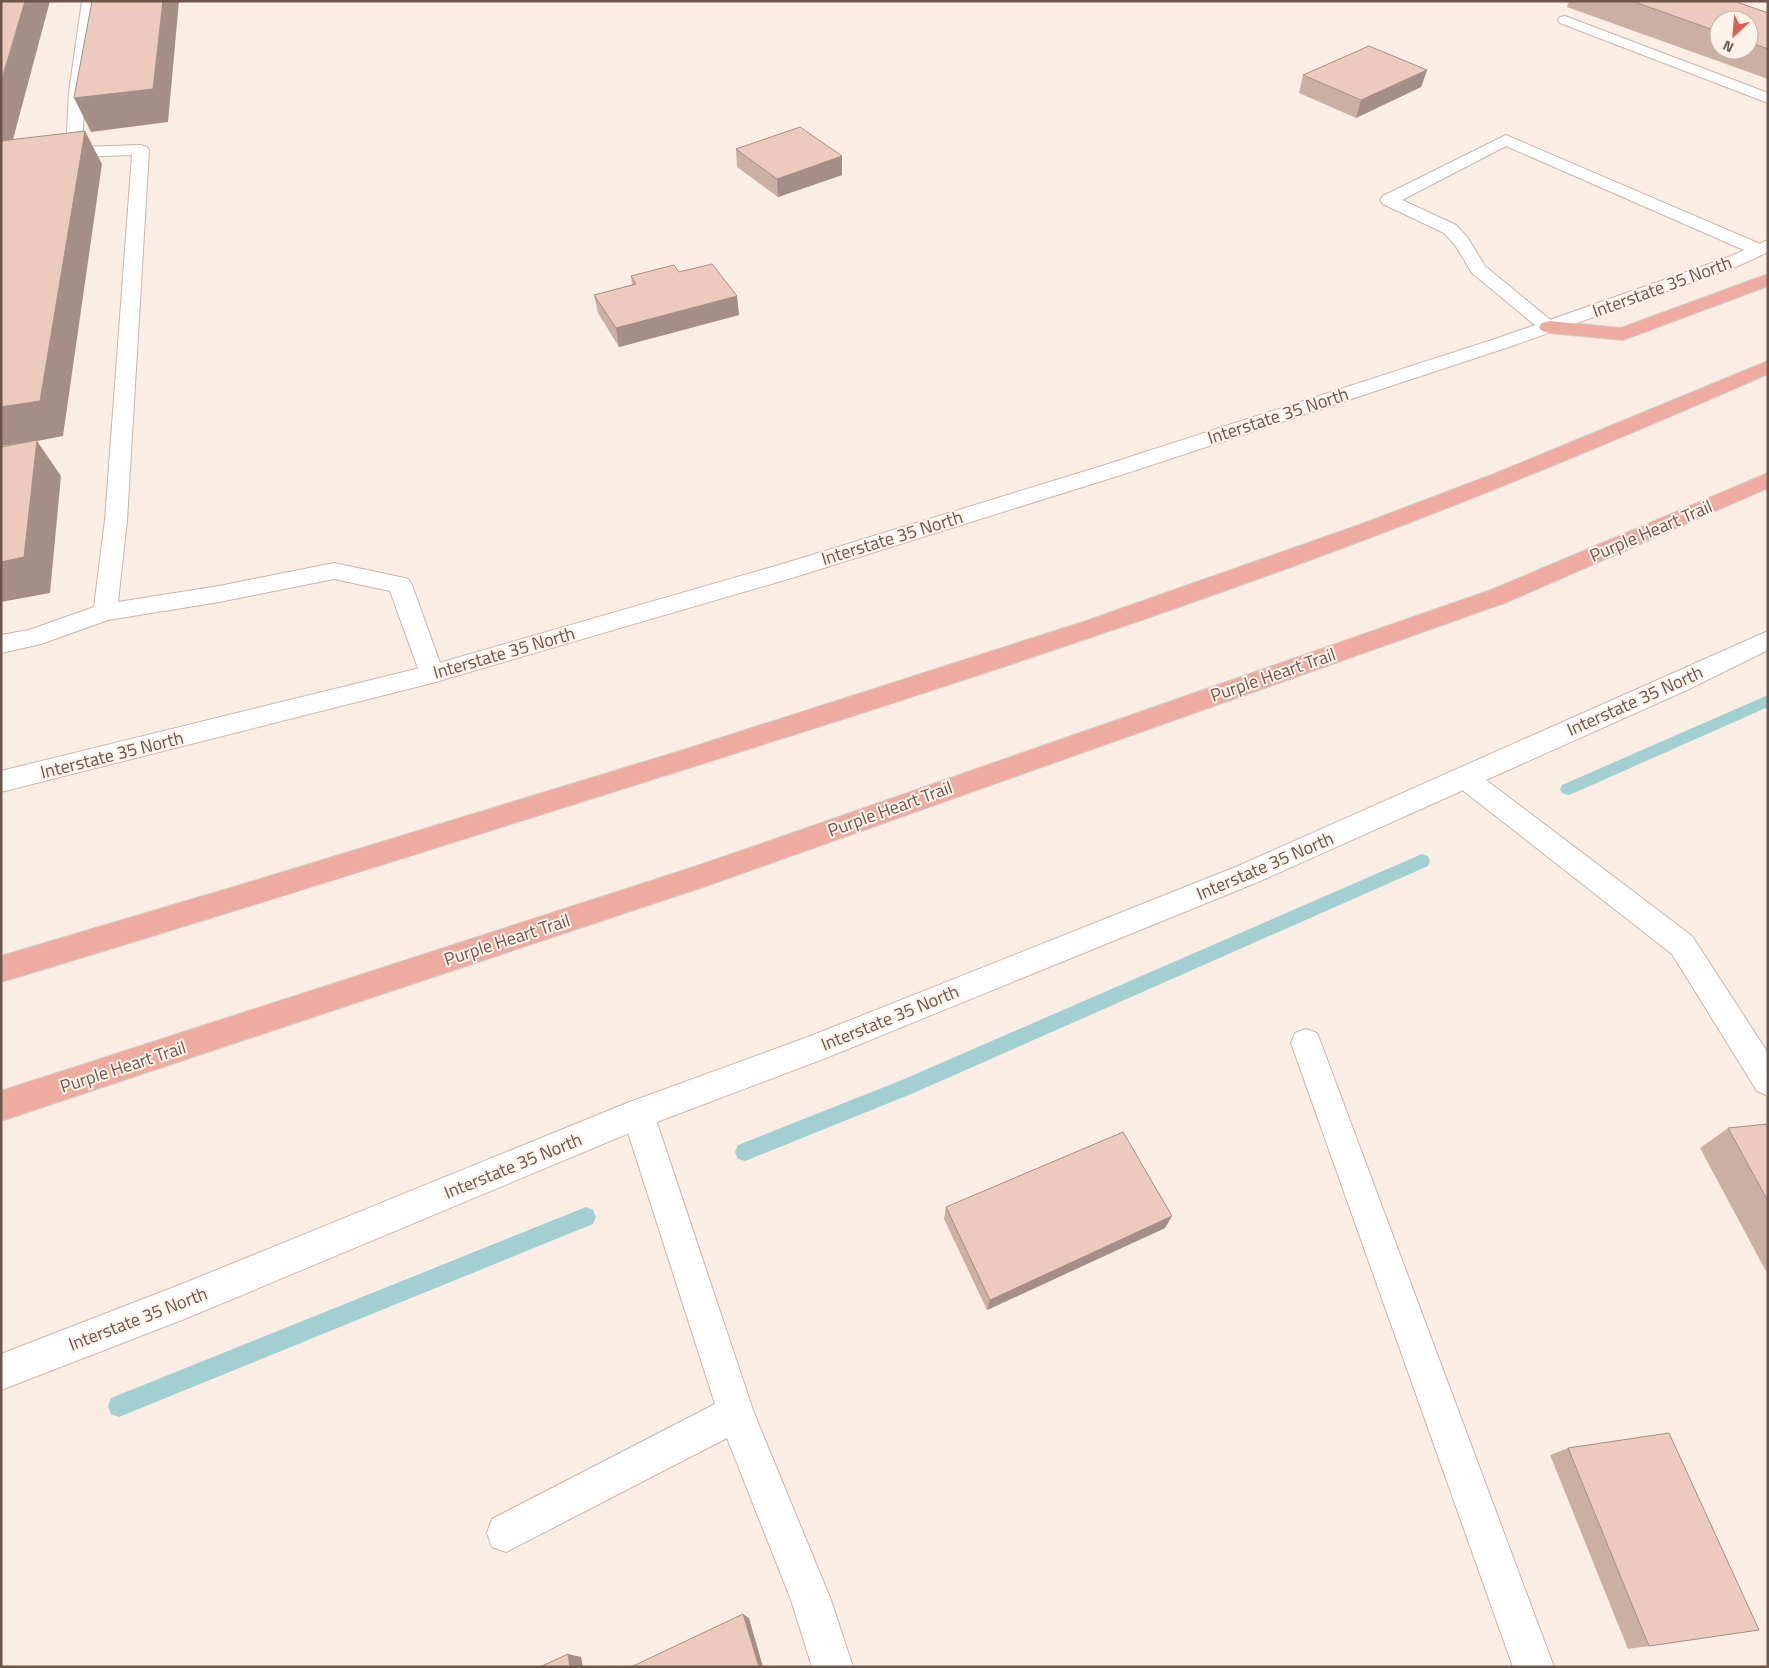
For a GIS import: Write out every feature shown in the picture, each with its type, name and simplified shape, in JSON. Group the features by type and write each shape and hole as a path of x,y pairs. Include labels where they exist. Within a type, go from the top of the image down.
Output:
{"highway":[{"path":"1550,327 1623,334 1768,279"},
{"path":"1,969 261,892 833,713 1072,635 1285,560 1479,487 1664,414 1768,367"},
{"name":"Purple Heart Trail","path":"1,1106 702,876 1499,596 1768,480"}],"main road":[{"path":"89,1 77,92 74,152 141,150 117,510 106,612"},
{"path":"1566,20 1768,98"},
{"path":"1550,327 1478,269 1462,242 1450,229 1390,200 1506,140 1763,248"},
{"name":"Interstate 35 North","path":"1,782 432,674 777,573 1113,470 1550,327 1732,262 1763,248"},
{"path":"1,644 32,638 106,612 219,594 334,571 400,585 432,674"},
{"name":"Interstate 35 North","path":"1,1372 187,1300 638,1114 815,1048 1248,874 1678,683 1768,640"},
{"path":"1465,778 1682,945 1768,1081"},
{"path":"1306,1042 1534,1667"},
{"path":"638,1114 736,1412 811,1600 832,1667"},
{"path":"506,1533 736,1412"}],"building":[{"path":"1,1 25,1 1,82"},
{"path":"92,1 163,1 153,89 74,98"},
{"path":"1632,1 1734,1 1768,13 1768,49 1759,46 1759,10 1709,10 1709,28"},
{"path":"1369,46 1427,70 1361,100 1303,75"},
{"path":"800,127 842,156 777,179 736,149"},
{"path":"85,131 40,401 1,407 1,141"},
{"path":"712,264 737,296 616,328 594,295 636,284 631,276 674,265 679,272"},
{"path":"37,440 24,557 1,562 1,447"},
{"path":"1768,1124 1768,1201 1728,1128"},
{"path":"1123,1132 1172,1216 990,1300 946,1207"},
{"path":"1669,1433 1759,1630 1649,1646 1568,1448"},
{"path":"743,1614 759,1667 631,1667"},
{"path":"568,1654 570,1667 540,1667"}],"waterway":[{"path":"1568,789 1768,701"},
{"path":"745,1152 909,1086 1422,861"},
{"path":"119,1406 586,1217"}]}
